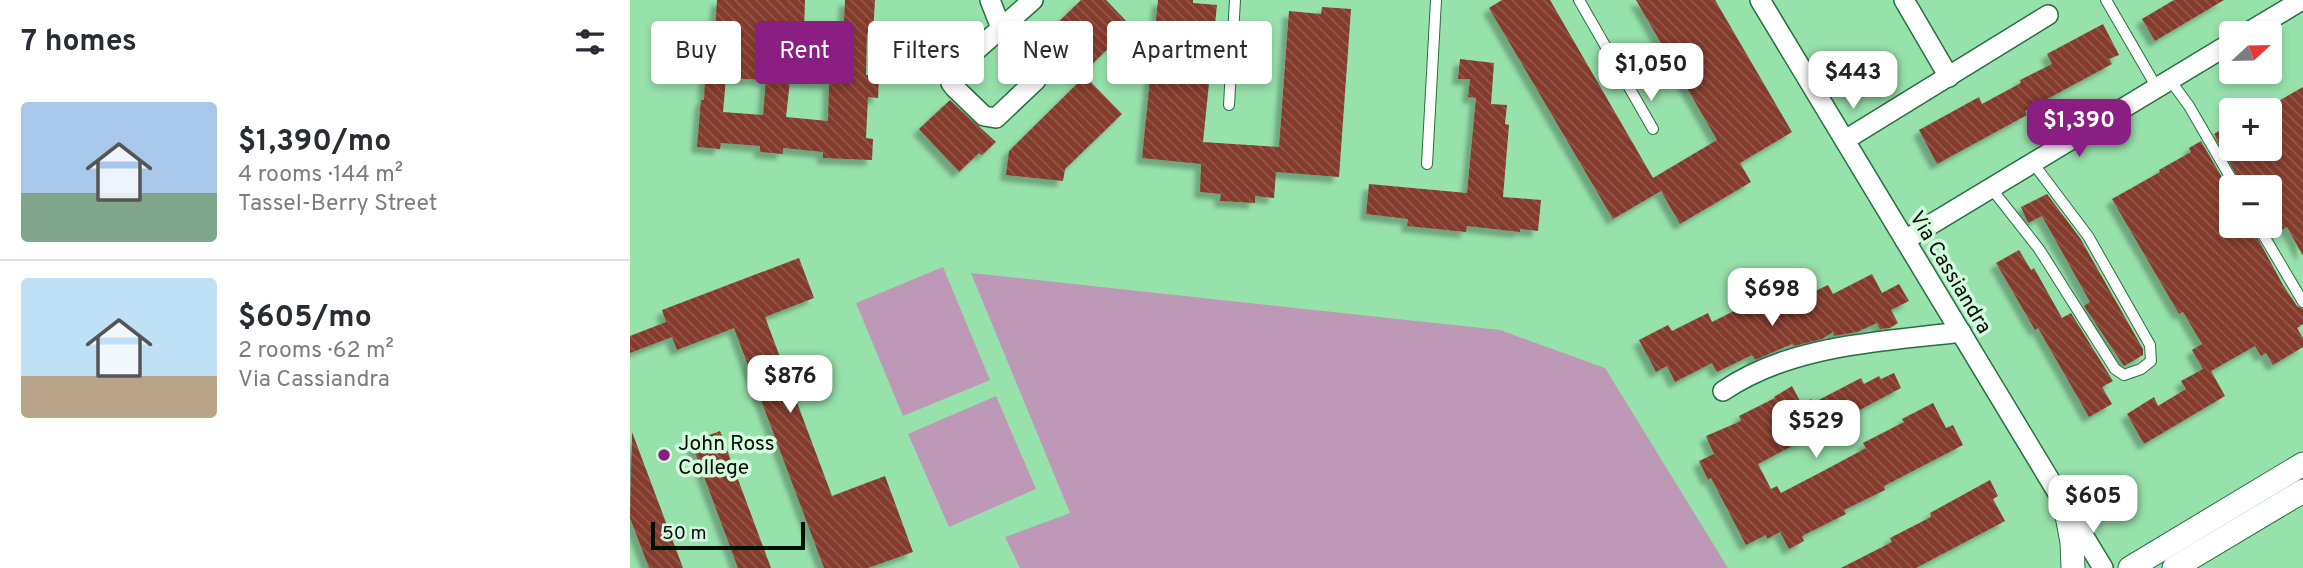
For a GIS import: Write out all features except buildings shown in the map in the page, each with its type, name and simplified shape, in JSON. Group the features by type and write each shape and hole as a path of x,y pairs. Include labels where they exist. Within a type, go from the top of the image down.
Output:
{"street":[{"path":"990,0 998,21"},
{"path":"1009,21 1033,0"},
{"name":"Via Cassiandra","path":"1760,0 2103,568"},
{"path":"1904,0 1948,77"},
{"path":"2267,21 2302,0"},
{"path":"1845,140 2048,15"},
{"path":"1001,28 1032,61 1038,72 1036,80 1000,116 990,118 984,116 955,88 950,78 956,68 1001,28"},
{"path":"1905,240 2219,50"},
{"path":"1724,391 1743,378 1795,358 1857,345 1961,332"},
{"path":"2130,568 2303,464"},
{"path":"2174,568 2303,491"},
{"path":"2065,505 2072,542 2073,568"}],"lane":[{"path":"1229,105 1235,0"},
{"path":"1427,164 1436,0"},
{"path":"1579,0 1653,129"},
{"path":"2106,0 2228,175"},
{"path":"1991,188 2039,248 2115,369 2124,375 2141,369 2151,361 2150,345 2088,236 2033,163"},
{"path":"2265,238 2303,302"}],"shaded area":[{"path":"943,267 990,380 903,416 856,303"},
{"path":"971,273 1500,330 1605,368 1728,568 1020,568 1005,537 1070,513"},
{"path":"996,396 1036,489 949,527 908,434"}],"place":[{"name":"John Ross College","path":"664,455"}]}
